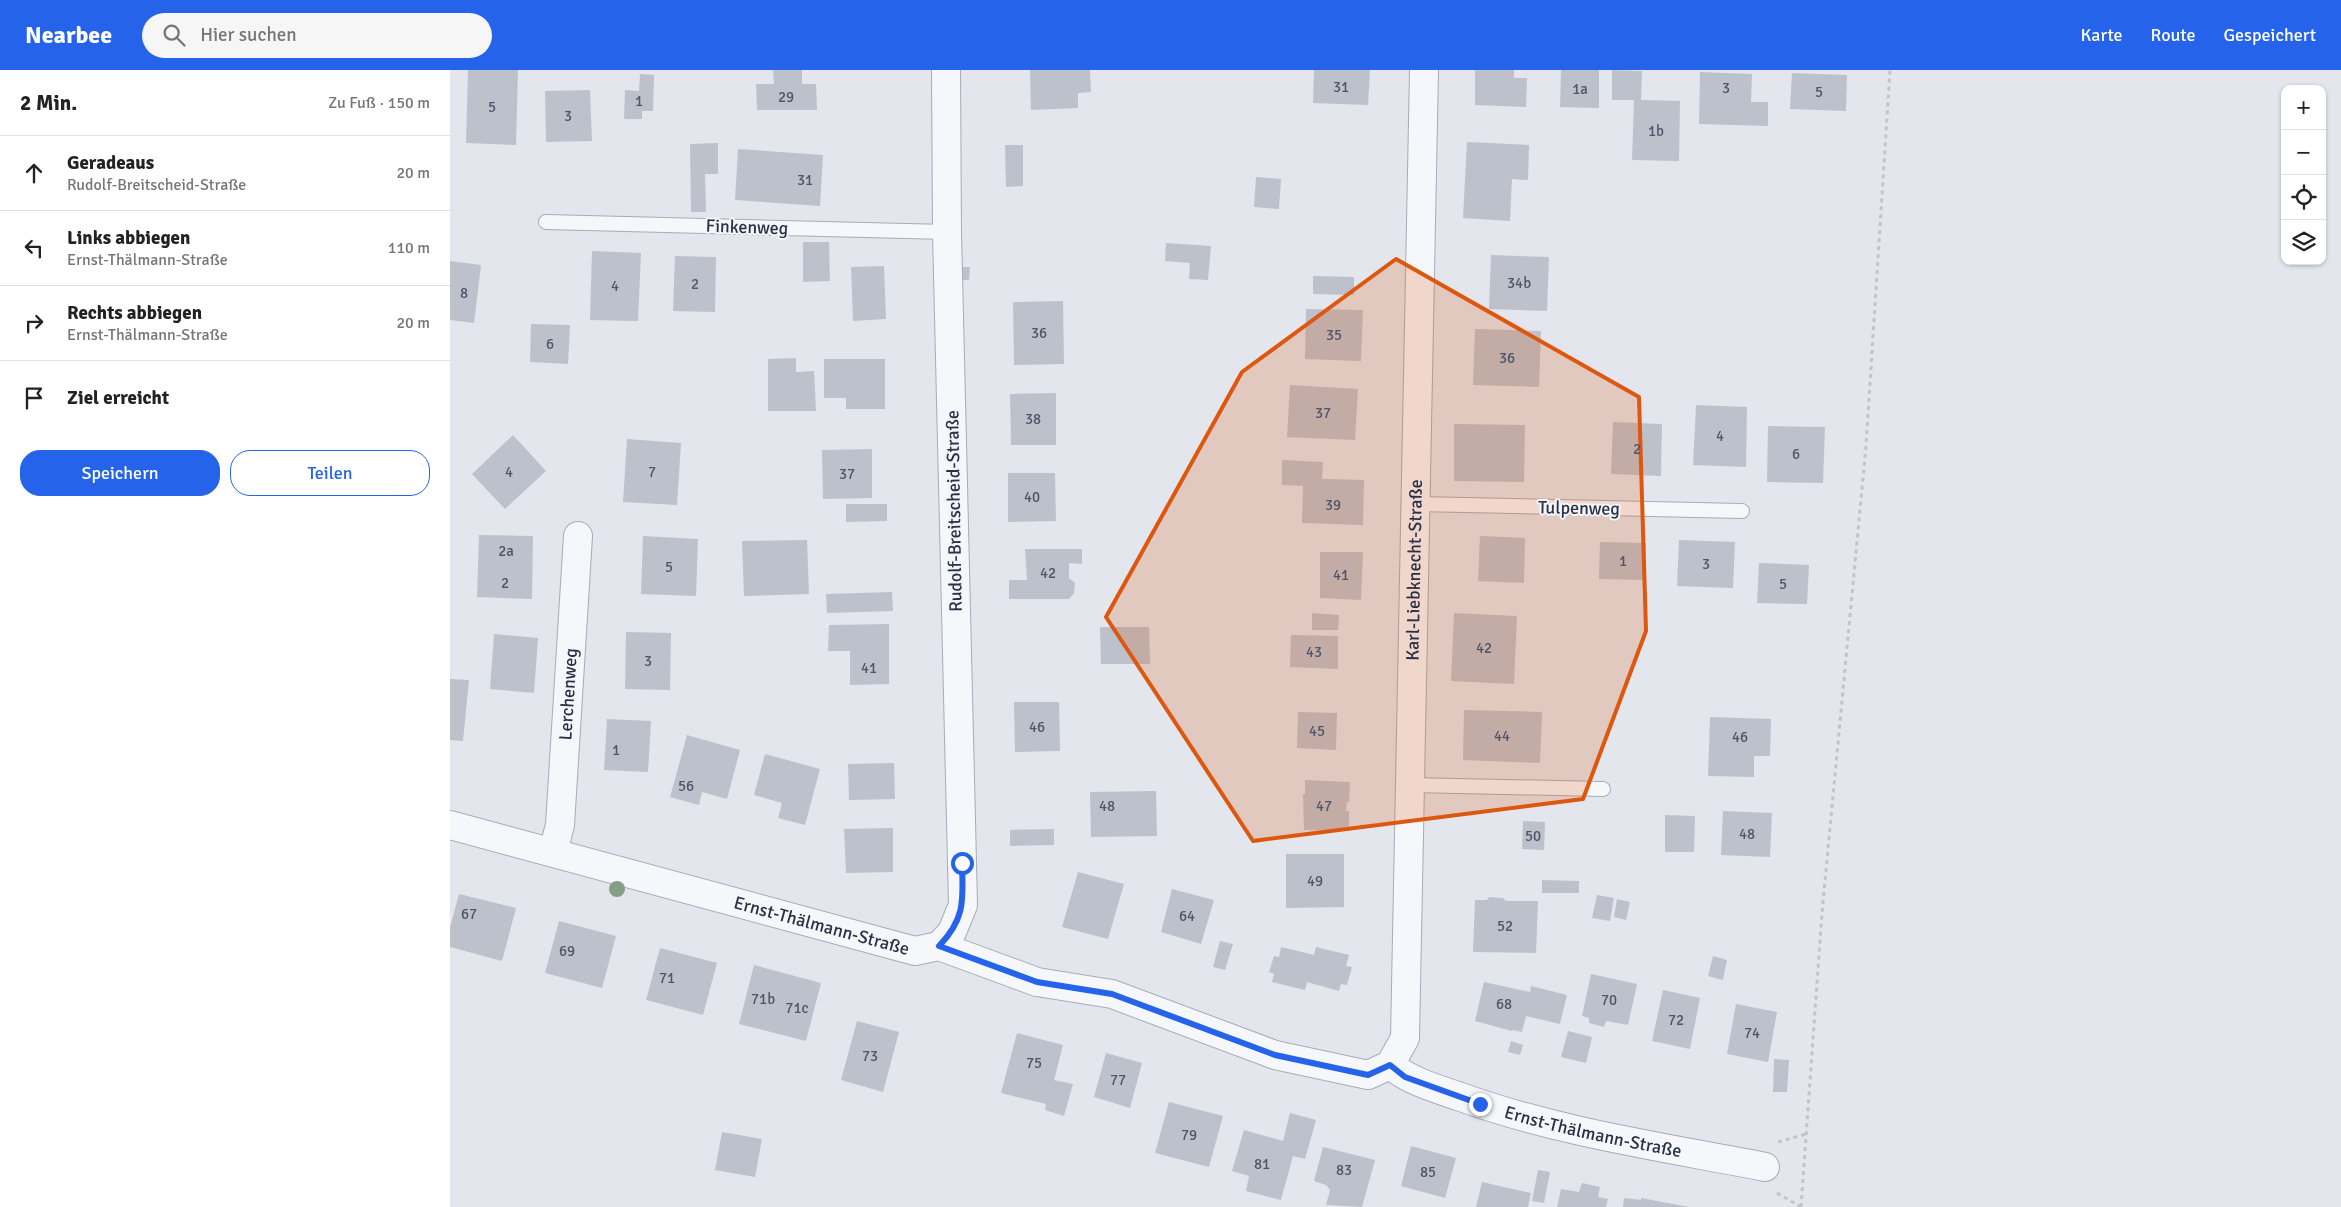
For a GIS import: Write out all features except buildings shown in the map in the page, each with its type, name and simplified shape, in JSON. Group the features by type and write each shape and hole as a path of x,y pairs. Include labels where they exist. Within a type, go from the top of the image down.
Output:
{"street":[{"name":"Rudolf-Breitscheid-Straße","path":"939,946 952,932 963,905 947,232 946,70"},
{"name":"Karl-Liebknecht-Straße","path":"1390,1065 1404,1038 1411,785 1424,70"},
{"name":"Lerchenweg","path":"553,852 560,825 578,536"},
{"name":"Ernst-Thälmann-Straße","path":"450,825 914,951 939,946"},
{"path":"939,946 1037,982 1112,994 1275,1055 1368,1075 1390,1065"},
{"name":"Ernst-Thälmann-Straße","path":"1390,1065 1405,1077 1480,1104 1524,1117 1618,1139 1767,1156"}],"lane":[{"name":"Finkenweg","path":"546,222 947,232"},
{"name":"Tulpenweg","path":"1416,504 1742,511"},
{"path":"1411,785 1603,789"}],"path":[{"path":"1776,1192 1801,1207 1823,903 1866,446 1890,70"},
{"path":"1767,1156 1806,1134"}],"highlighted area":[{"path":"1396,259 1639,397 1646,631 1583,799 1253,841 1106,617 1242,372"}],"route":[{"path":"962,863 963,905 952,932 939,946 989,966 1037,982 1112,994 1275,1055 1368,1075 1390,1065 1405,1077 1480,1104"}]}
